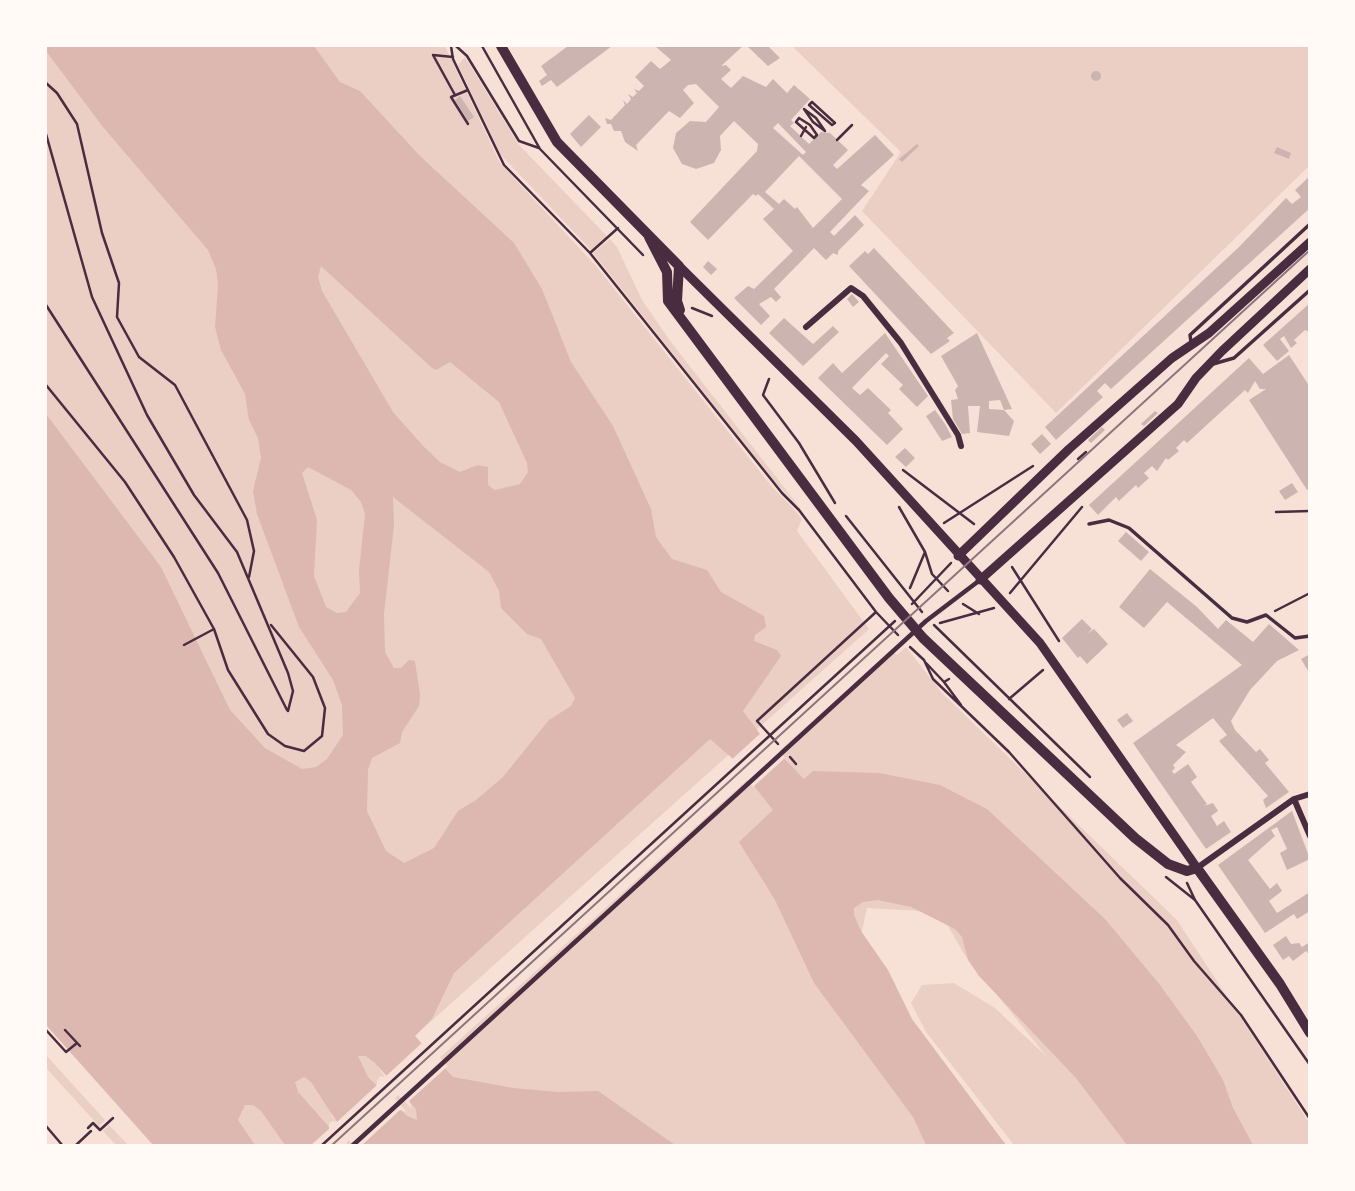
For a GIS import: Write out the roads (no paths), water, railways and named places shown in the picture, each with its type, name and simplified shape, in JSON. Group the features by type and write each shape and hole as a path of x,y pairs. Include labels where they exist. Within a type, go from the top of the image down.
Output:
{"main road":[{"path":"501,46 553,136 649,237 856,441 1063,673 1280,984 1310,1033"},
{"path":"649,237 667,272 668,301 866,569 923,638 1135,838 1168,864 1187,870 1197,868"},
{"path":"958,556 1069,449 1310,242"},
{"path":"679,266 677,301 684,320"},
{"path":"980,580 1178,404 1210,363 1310,269"}],"street":[{"path":"806,327 850,288 863,296 901,343 958,435 961,446"},
{"path":"352,1146 935,615 980,580"},
{"path":"1197,868 1294,799 1310,794"},
{"path":"1294,799 1310,835"}],"lane":[{"path":"1190,347 1191,335 1310,224"},
{"path":"1210,363 1234,358 1310,290"},
{"path":"1089,524 1109,520 1129,528 1232,618 1247,622 1266,615 1295,638 1310,636"}],"tram line":[{"path":"331,1146 1310,250"}]}
